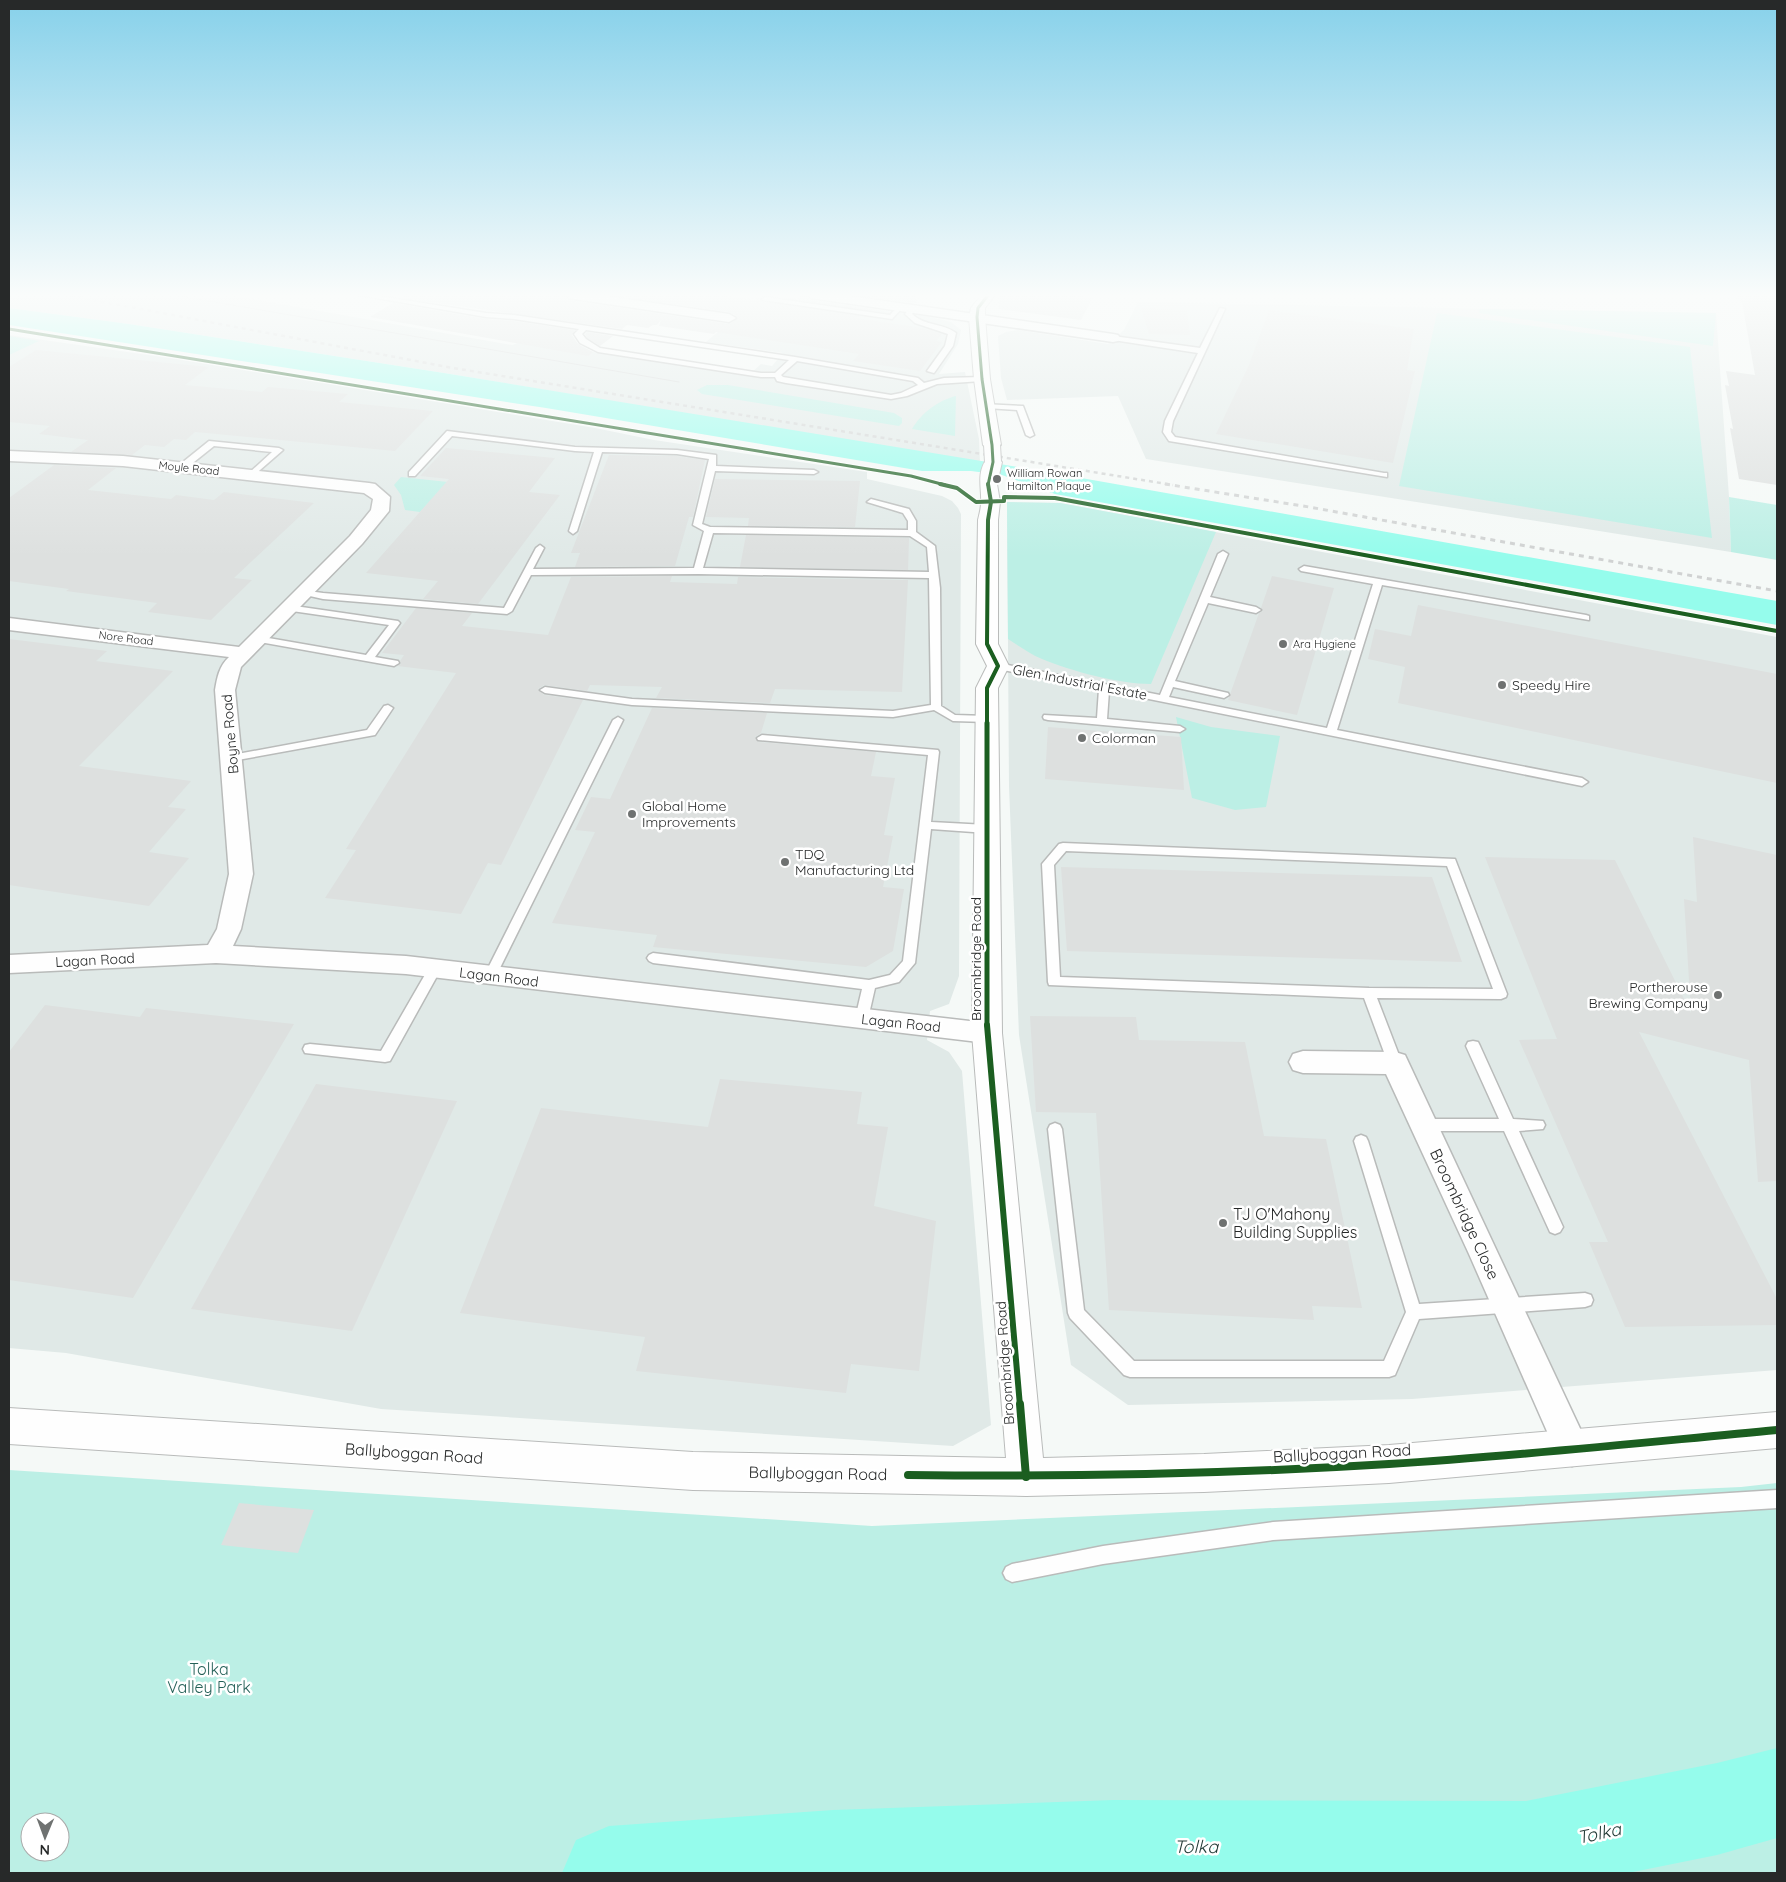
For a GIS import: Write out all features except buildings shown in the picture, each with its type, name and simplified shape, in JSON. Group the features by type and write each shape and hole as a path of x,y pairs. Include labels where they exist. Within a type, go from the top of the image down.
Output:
{"street":[{"path":"982,382 992,442 993,462 988,484 991,502 988,520 987,644 998,666"},
{"name":"Moyle Road","path":"9,456 123,461 369,488"},
{"name":"Boyne Road","path":"216,954 229,929 241,874 225,690 227,677 232,665 356,540 380,511 382,497 369,488"},
{"name":"Nore Road","path":"9,624 250,646"},
{"name":"Broombridge Road","path":"998,666 987,688 987,1033 1026,1477"},
{"name":"Lagan Road","path":"9,964 216,954 406,965 987,1033"},
{"path":"1303,1062 1395,1063"},
{"name":"Broombridge Close","path":"1395,1063 1572,1449"},
{"name":"Ballyboggan Road","path":"9,1426 693,1471 1026,1477 1204,1473 1389,1464 1777,1430"}],"lane":[{"path":"791,382 891,397 903,397 922,386 958,382"},
{"path":"919,382 922,386"},
{"path":"1187,382 1169,421 1167,432 1172,439 1384,475"},
{"path":"986,406 1020,408 1030,435"},
{"path":"412,474 450,433 575,449 676,452 712,457 712,468 697,525 709,530 912,533 931,546 934,575 936,707"},
{"path":"182,468 212,443 280,450 252,475"},
{"path":"572,531 599,449"},
{"path":"712,468 814,472"},
{"path":"871,502 906,511 912,521 912,533"},
{"path":"698,571 709,530"},
{"path":"304,592 323,596 507,611 540,548"},
{"name":"Glen Industrial Estate","path":"1162,699 1223,554"},
{"path":"1304,569 1586,618"},
{"path":"527,572 698,571 934,575"},
{"path":"1331,733 1378,582"},
{"path":"1204,599 1256,610"},
{"path":"288,608 395,623 368,659"},
{"path":"250,646 394,663"},
{"name":"Glen Industrial Estate","path":"998,666 1582,782"},
{"path":"1169,683 1224,695"},
{"path":"1102,722 1104,687"},
{"path":"545,690 632,702 883,714 936,707 953,718 987,719"},
{"path":"232,758 371,733 388,708"},
{"path":"1048,716 1180,729"},
{"path":"490,976 618,720"},
{"path":"653,958 869,985 894,979 909,963 934,752 762,738"},
{"path":"925,825 987,829"},
{"path":"1063,847 1452,862 1501,994 1369,993 1054,982 1048,864 1063,847"},
{"path":"310,1048 385,1057 435,969"},
{"path":"862,1019 869,985"},
{"path":"1369,993 1395,1063"},
{"path":"1473,1046 1555,1227"},
{"path":"1422,1125 1538,1125"},
{"path":"1054,1129 1076,1313 1130,1369 1389,1369 1414,1312 1361,1141"},
{"path":"1414,1312 1585,1300"},
{"path":"1012,1574 1103,1555 1273,1531 1777,1500"}],"shaded area":[{"path":"9,382 315,382 595,428 654,440 867,472 867,479 942,496 952,501 961,514 959,976 949,1004 930,1011 927,1040 949,1052 962,1071 991,1425 953,1446 381,1409 66,1353 9,1348"},
{"path":"377,382 498,382 1036,470 1777,601 1777,625 1055,494 1002,475 971,471 922,471"},
{"path":"497,382 967,382 979,439 980,463"},
{"path":"1002,382 1721,382 1731,552 1146,459 1118,396 1007,400"},
{"path":"1007,502 1060,503 1777,637 1777,1370 1412,1399 1128,1405 1071,1365 1019,1035 1009,786"}],"green space":[{"path":"1422,382 1694,382 1712,538 1399,486"},
{"path":"707,385 728,385 894,413 902,418 902,423 899,426 702,394 697,390"},
{"path":"956,396 955,436 912,429 931,408"},
{"path":"401,477 448,482 420,512 405,510 401,495 394,485"},
{"path":"1729,497 1777,505 1777,560 1731,552"},
{"path":"1007,502 1060,503 1216,532 1151,684 1125,682 1095,676 1054,664 1025,650 1008,639"},
{"path":"1176,717 1211,727 1280,736 1266,807 1235,810 1192,798"},
{"name":"Tolka Valley Park","path":"9,1470 872,1526 1741,1487 1777,1483 1777,1873 9,1873"}],"waterway":[{"name":"Tolka","path":"609,1873 833,1857 1113,1846 1526,1848 1717,1809 1777,1793"}],"railway":[{"path":"538,382 1173,485"},
{"path":"1165,484 1309,507 1777,591"}],"cycle path":[{"path":"333,382 911,476 957,488 976,502 1004,501 1004,497 1055,498 1777,631"},
{"path":"982,382 993,462 988,484 991,502 988,520 987,644 998,666 987,688 987,1033 1026,1477"},
{"path":"908,1475 1209,1473 1389,1464 1777,1430"}],"place":[{"name":"William Rowan Hamilton Plaque","path":"997,479"},
{"name":"Ara Hygiene","path":"1283,644"},
{"name":"Speedy Hire","path":"1502,685"},
{"name":"Colorman","path":"1082,738"},
{"name":"Global Home Improvements","path":"632,814"},
{"name":"TDQ Manufacturing Ltd","path":"785,862"},
{"name":"Portherouse Brewing Company","path":"1718,995"},
{"name":"TJ O'Mahony Building Supplies","path":"1223,1223"}]}
